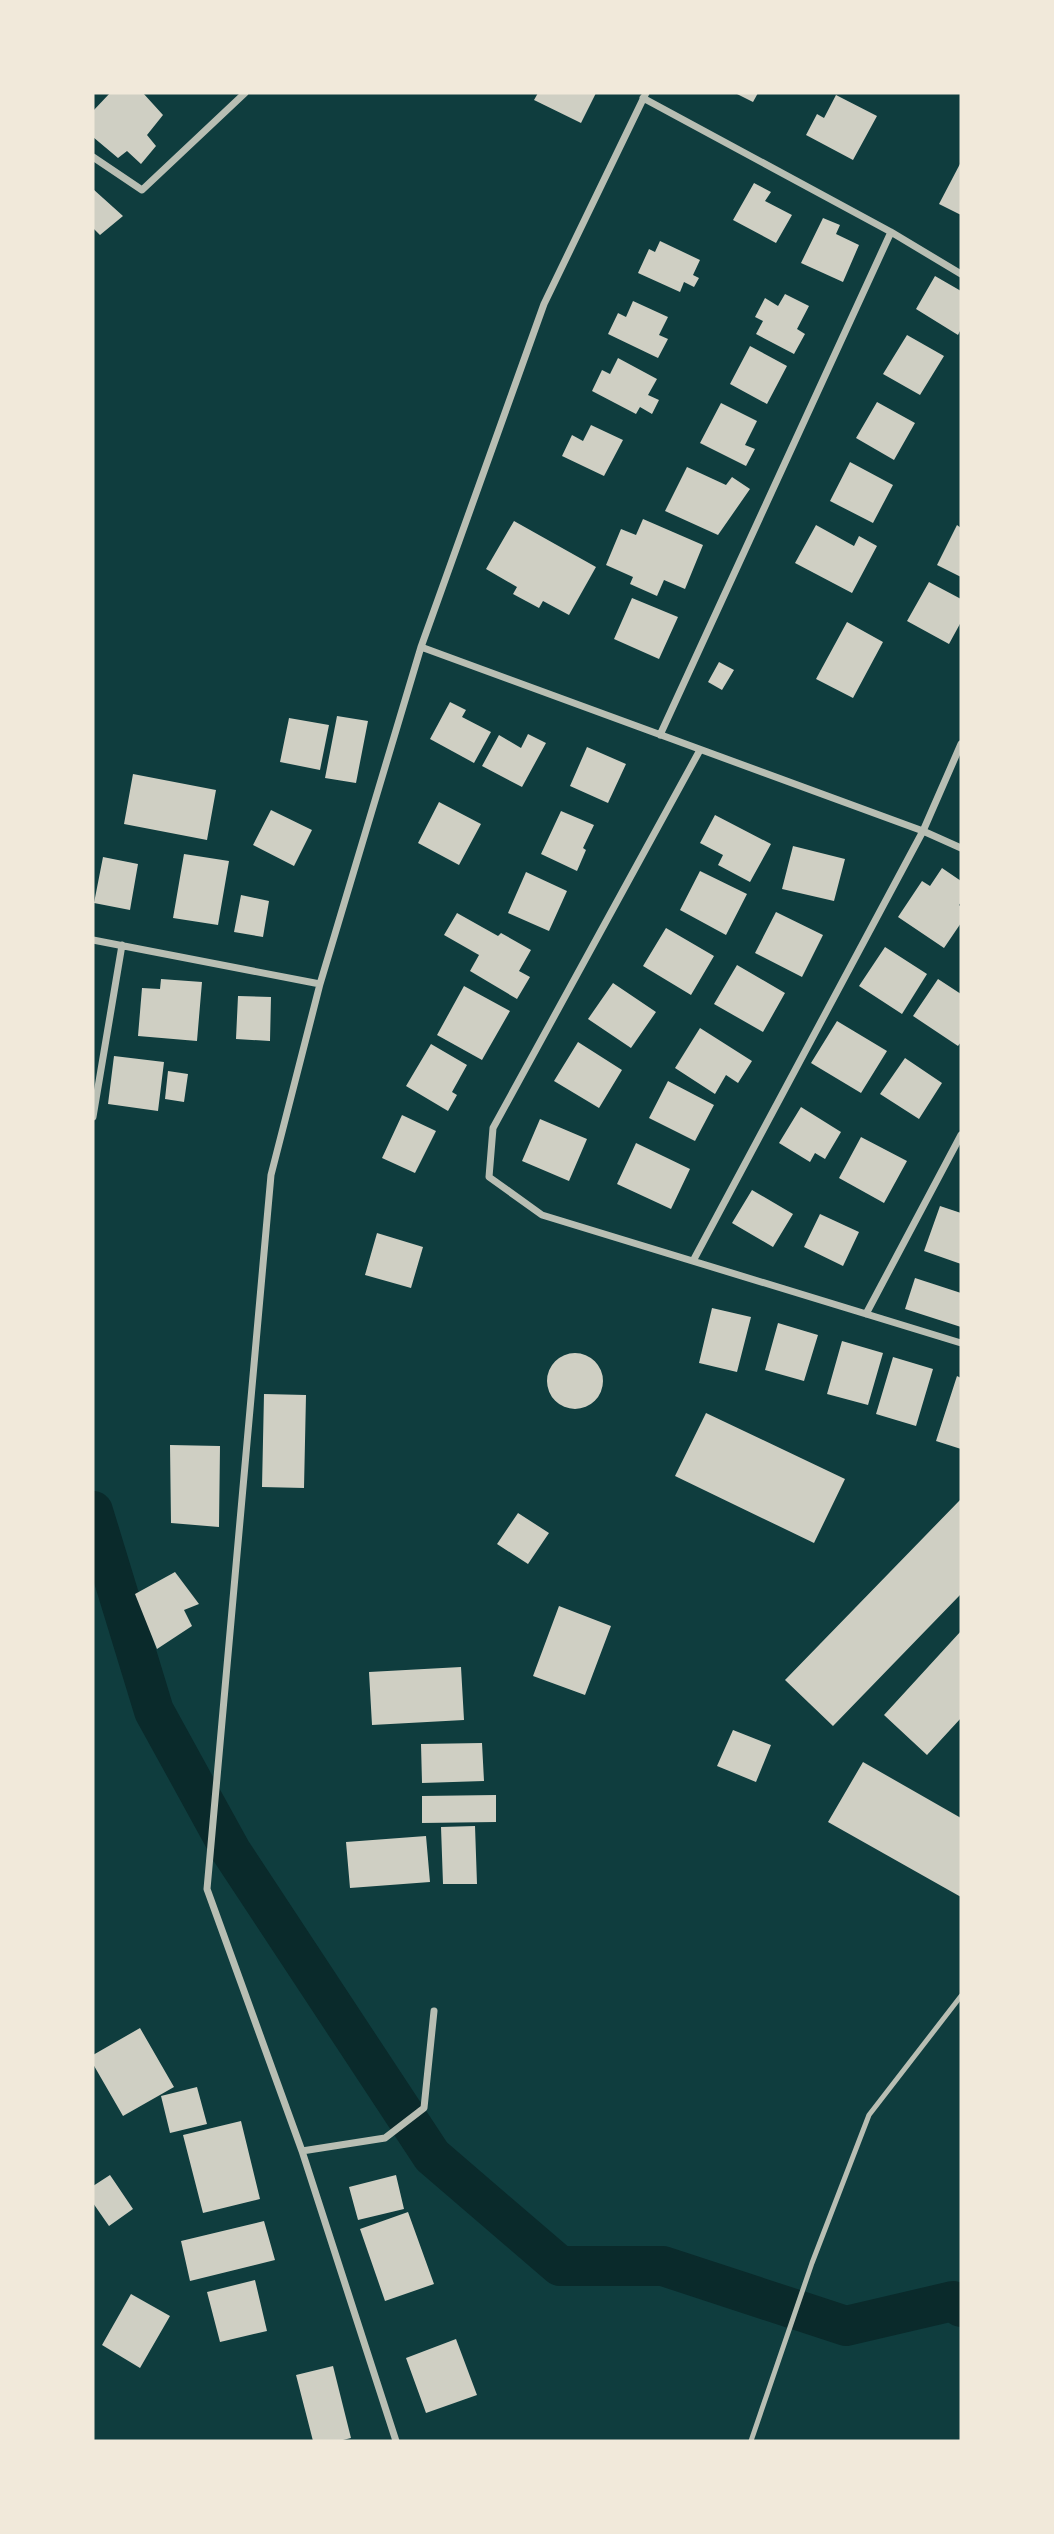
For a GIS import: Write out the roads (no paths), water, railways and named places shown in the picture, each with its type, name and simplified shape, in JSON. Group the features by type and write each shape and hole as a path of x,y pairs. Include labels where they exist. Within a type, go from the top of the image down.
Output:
{"street":[{"path":"93,157 142,190 245,93"},
{"path":"396,2441 302,2151 208,1889 271,1175 320,984 421,647 544,304 645,95 961,274"},
{"path":"660,735 891,232"},
{"path":"421,647 923,831 961,848"},
{"path":"693,1261 923,831 961,744"},
{"path":"700,750 492,1128 489,1177 542,1215 961,1343"},
{"path":"93,940 320,984"},
{"path":"93,1117 122,945"},
{"path":"866,1314 961,1135"},
{"path":"302,2151 384,2138 424,2108 434,2011"}],"lane":[{"path":"751,2441 812,2263 869,2115 961,1996"}],"waterway":[{"path":"93,1511 154,1711 231,1851 432,2156 560,2266 663,2266 846,2326 953,2301 961,2307"}]}
